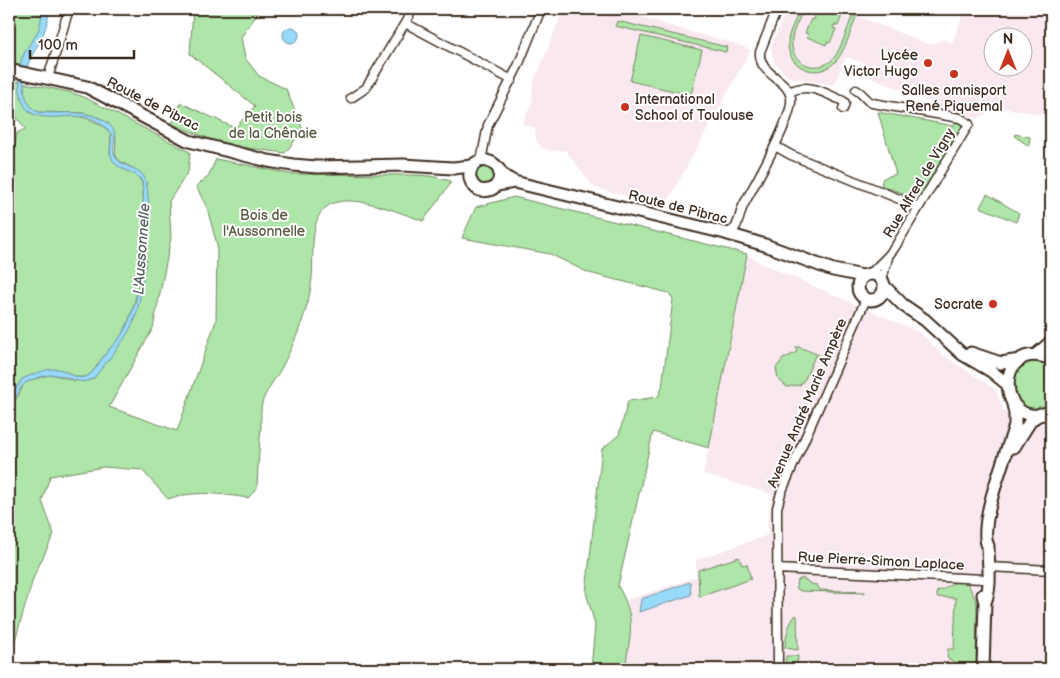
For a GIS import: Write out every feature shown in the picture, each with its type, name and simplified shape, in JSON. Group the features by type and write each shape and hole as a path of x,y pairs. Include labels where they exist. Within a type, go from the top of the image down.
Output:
{"main road":[{"name":"Route de Pibrac","path":"12,71 86,88 189,141 292,166 403,165 453,168 481,163"},
{"path":"481,163 496,166 499,170 500,178 497,184 490,190 481,190 474,186 470,178 470,173 481,163"},
{"name":"Route de Pibrac","path":"453,168 470,178"},
{"name":"Route de Pibrac","path":"499,170 504,176 514,182 725,233 765,245 833,270 853,275 867,274"},
{"name":"Route de Pibrac","path":"497,184 514,182"},
{"name":"Route de Pibrac","path":"833,270 858,287"},
{"path":"903,305 871,299 859,293 858,282 867,274 877,275 903,305 925,320 962,354 991,371 1007,384"},
{"path":"871,299 882,294 883,283"},
{"path":"958,350 964,350 981,358 1001,363 1036,355 1051,342"},
{"path":"1036,355 1051,359"},
{"path":"985,602 983,597 984,545 986,542 988,518 1015,425 1015,413 1007,384 1011,370 1020,360"},
{"path":"1012,400 1022,410 1032,414 1046,412"},
{"path":"999,477 1021,434 1031,420 1046,412"},
{"path":"983,669 988,567 988,546 986,542"}],"street":[{"path":"48,78 69,9"},
{"path":"351,98 366,88 412,9"},
{"path":"481,163 488,125 512,80 542,9"},
{"path":"725,233 732,231 736,227 740,213 775,146 791,108 789,92 763,67 760,59 760,52 777,9"},
{"path":"405,23 512,80"},
{"path":"789,92 799,87 812,88 843,101 845,103 843,109"},
{"name":"Rue Alfred de Vigny","path":"856,90 862,93 867,101 872,103 960,118 969,124 888,256 867,274"},
{"path":"775,146 792,155 919,207"},
{"name":"Rue Alfred de Vigny","path":"883,283 888,256"},
{"name":"Avenue André Marie Ampère","path":"778,669 777,508 781,493 871,299"},
{"path":"988,567 1051,570"},
{"name":"Rue Pierre-Simon Laplace","path":"777,569 983,579"}],"shaded area":[{"name":"International School of Toulouse","path":"560,9 616,9 751,50 665,206 595,188 565,150 551,151 542,148 536,140 535,128 522,124 532,103 533,85 560,18 558,14"},
{"name":"Lycée Victor Hugo","path":"787,9 860,9 860,17 930,45 943,39 952,43 965,9 1051,9 1051,116 1003,108 992,110 978,118 934,110 935,103 862,74 866,64 846,57 834,85 789,77 774,62 771,47"},
{"path":"747,254 760,263 919,332 943,355 996,390 1004,412 1039,424 1051,420 1051,669 625,669 632,625 627,600 696,577 696,560 768,535 767,524 773,494 703,474"}],"green space":[{"path":"9,9 46,9 44,22 24,66 9,64"},
{"name":"Petit bois de la Chênaie","path":"193,9 261,9 241,37 245,58 259,76 286,89 303,130 285,153 225,145 172,124 181,103 235,128 255,106 190,54"},
{"path":"800,9 804,9 794,32 792,46 794,53 802,63 821,66 836,55 855,9 859,9 841,53 833,64 819,71 804,69 793,60 790,53 788,40"},
{"path":"814,9 840,9 843,12 838,26 834,25 833,28 836,29 830,43 827,42 826,45 807,37 808,34 805,33 811,19 814,20 815,17 812,15"},
{"path":"617,21 727,47 726,52 615,26"},
{"path":"641,36 702,50 691,95 630,81"},
{"name":"Bois de l'Aussonnelle","path":"9,80 69,92 84,97 190,152 188,172 169,201 171,238 153,328 109,407 177,431 216,321 217,245 207,208 196,186 208,177 216,159 290,174 414,175 430,176 451,181 423,221 373,204 346,201 334,203 325,208 320,214 314,231 312,278 308,301 292,346 263,400 257,488 248,498 218,494 188,494 168,499 142,470 104,467 50,476 42,501 54,534 34,576 9,661 9,405 17,398 24,383 31,380 52,374 74,381 94,378 135,320 146,260 148,229 146,182 136,170 118,160 115,154 116,138 109,124 100,118 84,113 38,112 32,109 25,97 30,113 63,114 84,118 94,121 111,134 110,153 125,170 137,175 142,183 144,237 140,278 131,314 123,333 96,368 84,377 77,377 59,370 22,379 9,400 9,171 17,133 25,129 17,118 10,102"},
{"path":"878,112 954,126 955,121 961,123 962,127 921,195 917,194 915,198 881,185 883,178 896,174"},
{"path":"1015,134 1030,137 1029,146 1014,136"},
{"path":"484,164 493,168 495,178 490,185 480,186 473,178 475,169"},
{"path":"987,194 1019,213 1016,222 980,207"},
{"path":"514,197 747,254 709,448 653,432 618,586 628,608 630,618 630,636 625,669 591,669 595,625 586,592 602,449 619,435 628,401 658,397 662,387 673,299 669,293 589,273 550,254 462,238 476,207"},
{"path":"796,347 820,357 815,356 805,379 800,385 787,387 778,379 776,368 783,359 797,352"},
{"path":"1030,360 1051,364 1051,405 1040,410 1031,410 1023,407 1017,401 1012,377 1016,369"},
{"path":"739,557 742,565 747,564 751,579 699,597 698,570"},
{"path":"802,578 811,584 817,585 820,590 865,593 801,591 797,589 796,584"},
{"path":"957,582 968,582 977,603 976,669 955,669 954,662 947,658 948,649 954,649 956,598 937,597 937,591"},
{"path":"796,615 798,650 785,648 791,621"},
{"path":"786,656 798,656 797,666 785,669"}],"water":[{"path":"43,9 50,9 44,32 27,66 24,81 25,96 32,108 38,112 92,115 108,123 113,128 115,133 114,154 120,162 140,172 147,185 147,245 138,307 132,326 94,378 80,381 49,375 29,381 9,405 9,400 22,379 34,374 59,369 75,376 83,377 92,372 125,329 131,316 141,272 142,182 136,175 113,161 110,153 111,134 102,124 90,118 80,116 49,117 31,113 25,106 21,96 21,61 38,31"},
{"path":"291,27 299,35 291,43 283,35"},
{"path":"690,582 691,595 639,612 641,599"}],"place":[{"name":"Lycée Victor Hugo","path":"928,63"},
{"name":"Salles omnisport René Piquemal","path":"954,74"},
{"name":"International School of Toulouse","path":"625,107"},
{"name":"Socrate","path":"993,304"}],"water label":[{"name":"L'Aussonnelle","path":"142,249"}]}
